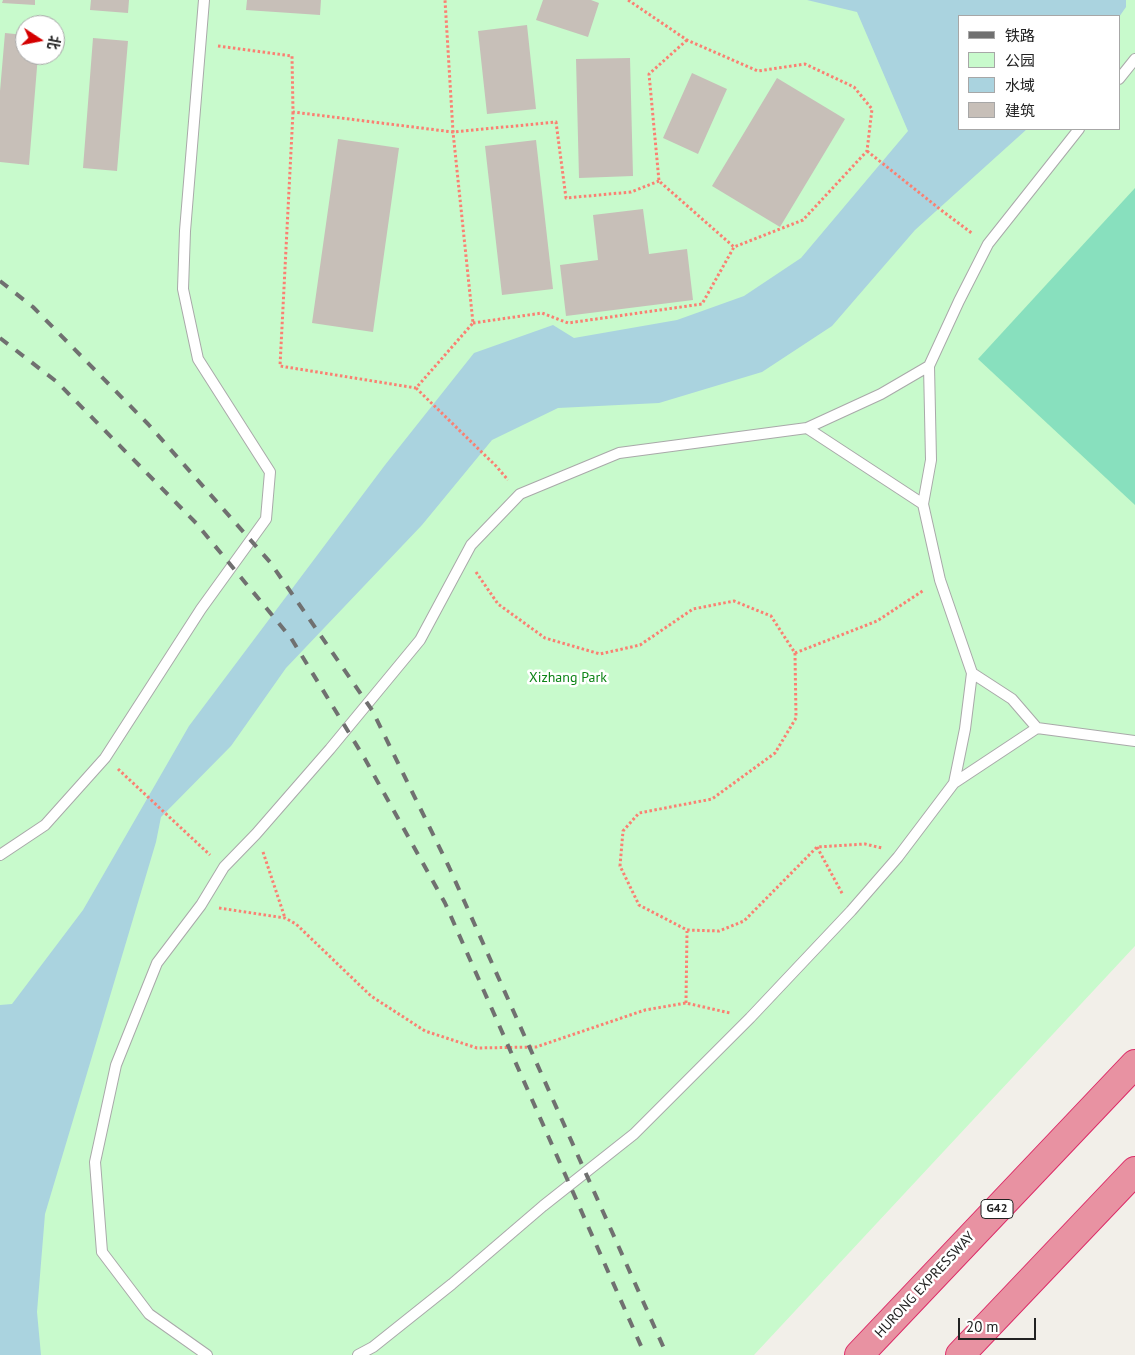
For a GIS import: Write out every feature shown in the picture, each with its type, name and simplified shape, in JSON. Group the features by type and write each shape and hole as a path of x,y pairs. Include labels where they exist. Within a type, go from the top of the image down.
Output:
{"highway":[{"name":"HURONG EXPRESSWAY","path":"859,1355 1135,1064"},
{"path":"960,1355 1135,1171"}],"lane":[{"path":"0,855 45,825 105,758 200,609 266,519 270,472 198,359 183,289 185,231 204,0"},
{"path":"1120,78 1135,58"},
{"path":"954,783 965,729 972,673 940,580 923,504 931,460 929,366 988,244 1079,130"},
{"path":"207,1355 149,1314 102,1252 95,1162 116,1065 157,963 201,905 224,867 256,834 330,749 420,640 471,545 520,494 620,453 807,428 881,394 929,366"},
{"path":"807,428 923,504"},
{"path":"972,673 1012,699 1037,728"},
{"path":"358,1355 373,1347 452,1284 543,1206 634,1134 750,1018 851,911 898,857 954,783 1037,728 1135,741"}],"path":[{"path":"445,0 453,132 473,323"},
{"path":"416,388 473,323 542,314 568,323 702,304 734,247 803,220 867,151 872,109 854,87 805,64 758,71 687,40 628,0"},
{"path":"687,40 649,74 659,180 734,247"},
{"path":"201,44 292,56 293,112 280,366 416,388 496,466"},
{"path":"293,112 453,132 556,122 566,198 631,192 659,180"},
{"path":"867,151 941,210 988,244"},
{"path":"465,555 498,604 545,638 600,654 640,644 693,610 734,601 771,616 795,653 796,718 775,753 712,799 639,813 623,831 620,866 639,905 687,930 719,931 744,921 817,847 865,844 879,847 898,857"},
{"path":"795,653 877,621 940,580"},
{"path":"133,784 203,848"},
{"path":"256,834 285,918"},
{"path":"817,847 851,911"},
{"path":"201,905 285,918 296,924 371,996 425,1031 477,1048 536,1047 645,1010 686,1002 750,1018"},
{"path":"686,1002 687,930"}],"green space":[{"name":"Xizhang Park","path":"0,0 1135,0 1135,946 754,1355 0,1355"},
{"path":"1135,188 1135,505 978,359"}],"water":[{"path":"807,0 1126,0 1126,7 1120,16 958,15 958,130 1026,130 915,230 832,326 762,372 659,403 558,408 492,440 422,525 286,668 231,746 161,817 156,842 45,1214 37,1312 41,1355 0,1355 0,1005 12,1004 83,910 189,726 385,465 474,353 553,325 574,338 677,320 744,296 801,258 908,131 857,12"}],"building":[{"path":"3,0 35,0 35,5 2,3"},
{"path":"91,0 129,0 128,13 90,10"},
{"path":"247,0 321,0 320,15 246,10"},
{"path":"543,0 591,0 599,3 588,37 536,20"},
{"path":"527,25 536,109 487,114 478,31"},
{"path":"5,33 15,34 15,65 37,65 29,165 0,162 0,91"},
{"path":"93,38 128,41 117,171 83,168"},
{"path":"630,58 633,176 579,178 576,59"},
{"path":"692,73 727,89 698,154 663,138"},
{"path":"777,78 845,119 780,227 712,186"},
{"path":"338,139 399,148 373,332 312,323"},
{"path":"536,140 553,289 502,295 485,146"},
{"path":"643,209 649,254 687,249 693,300 566,316 560,265 598,260 593,215"}],"railway":[{"path":"0,281 33,307 148,424 270,562 372,710 449,867 667,1355"},
{"path":"0,338 57,382 196,523 291,638 365,759 445,903 645,1355"}]}
